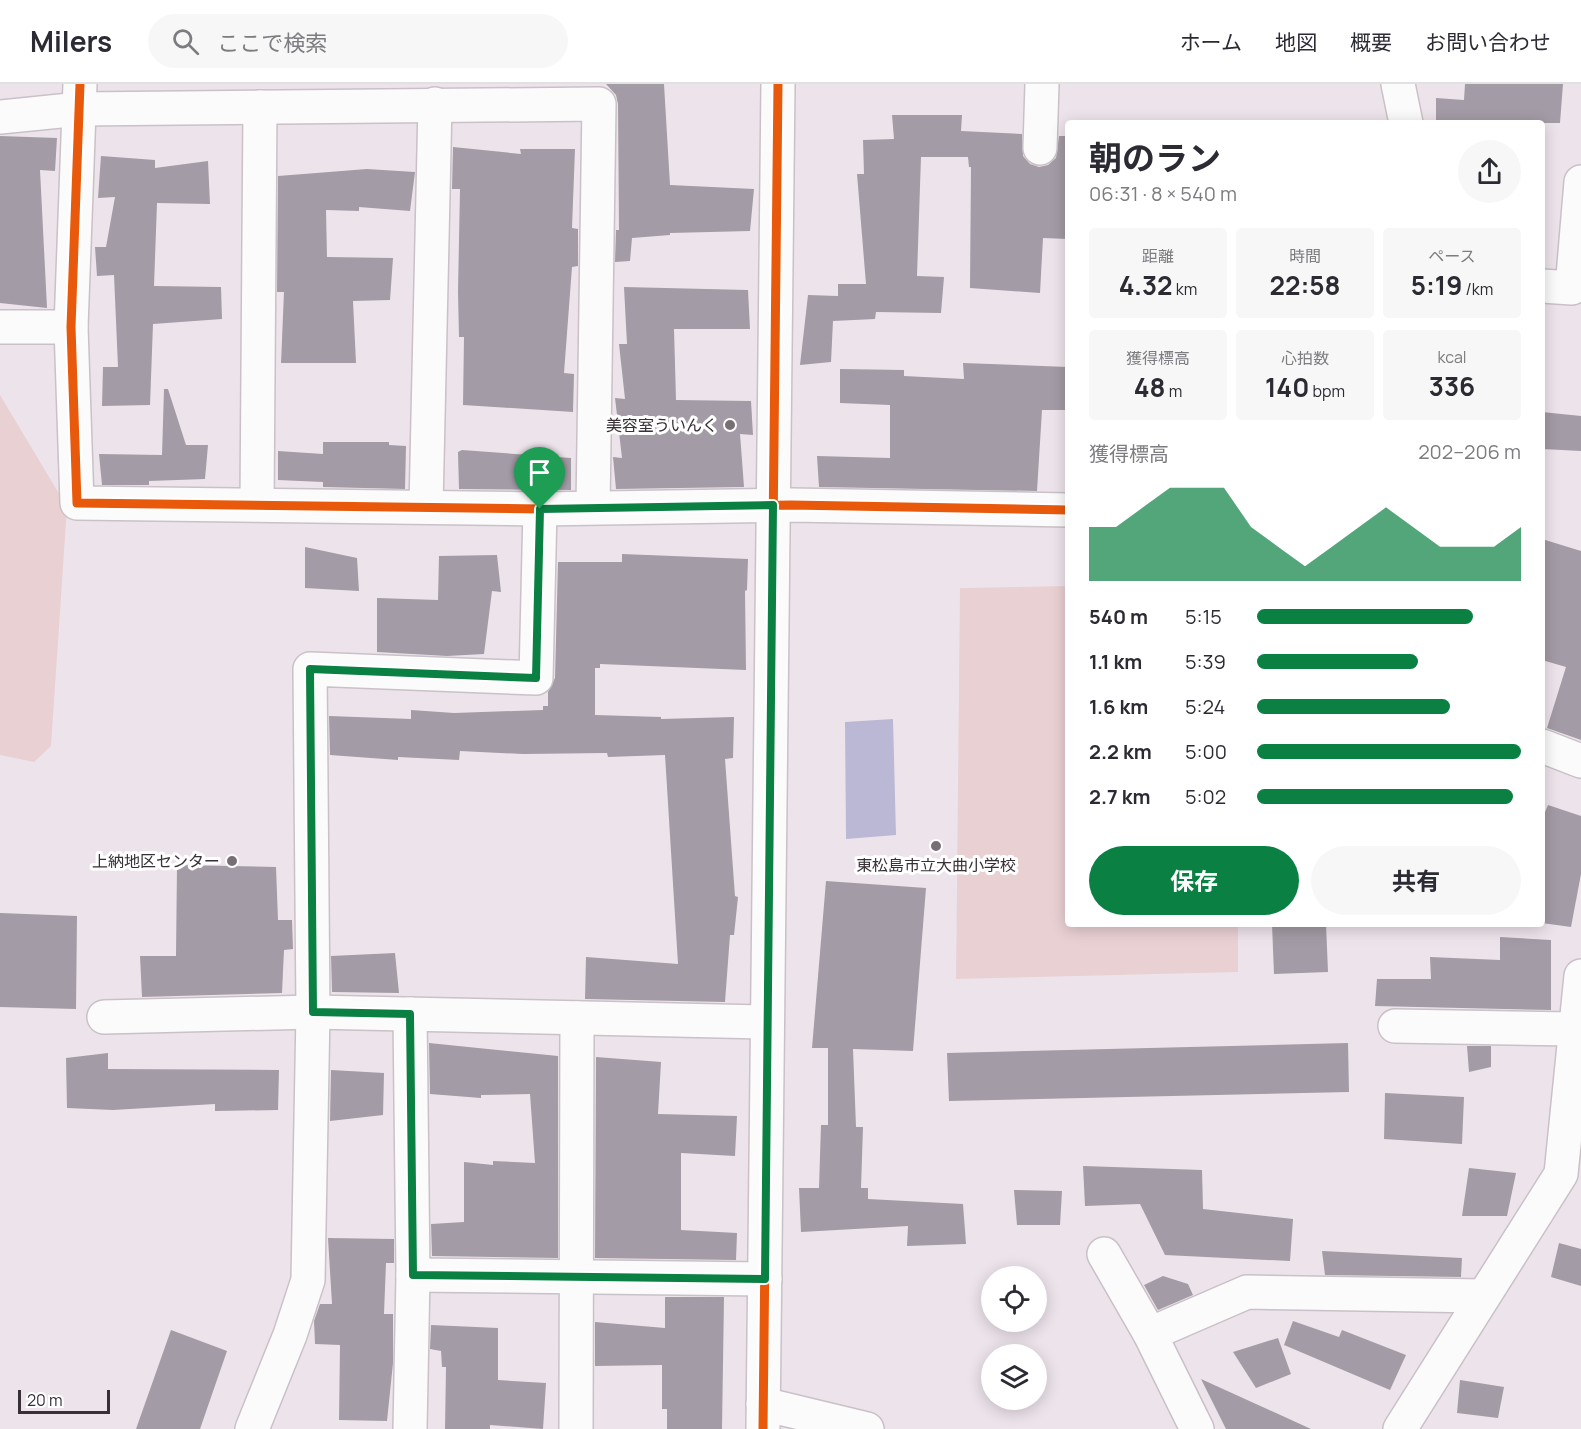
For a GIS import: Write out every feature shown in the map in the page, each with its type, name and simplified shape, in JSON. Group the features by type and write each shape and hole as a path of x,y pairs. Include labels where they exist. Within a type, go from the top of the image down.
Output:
{"street":[{"path":"778,84 763,1417 867,1429"},
{"path":"1040,148 1042,84"},
{"path":"1398,84 1405,120"},
{"path":"0,117 80,96 260,107 599,104 593,507"},
{"path":"80,96 71,327 77,502 540,509 773,505 1065,510"},
{"path":"426,507 435,104"},
{"path":"257,504 260,107"},
{"path":"1545,286 1572,288 1581,182"},
{"path":"0,327 71,327"},
{"path":"252,1429 290,1335 308,1280 313,1012 310,669 536,678 540,509"},
{"path":"1545,747 1581,761"},
{"path":"1400,1429 1482,1296 1571,1177 1574,1029 1581,976"},
{"path":"104,1017 313,1012 766,1022"},
{"path":"410,1014 413,1275 410,1429"},
{"path":"576,1429 577,1018"},
{"path":"1395,1026 1574,1029"},
{"path":"1104,1254 1150,1334 1197,1429"},
{"path":"413,1275 765,1279"},
{"path":"1150,1334 1247,1292 1482,1296"}],"shaded area":[{"path":"0,395 67,507 51,746 34,762 0,755"},
{"path":"1065,586 1065,927 1238,927 1238,972 956,979 960,588"}],"water":[{"path":"893,719 896,835 846,839 845,722"}],"building":[{"path":"606,84 664,84 670,185 754,189 750,231 670,233 670,235 632,238 630,261 615,262 616,230 619,230 618,104 616,95"},
{"path":"1465,84 1563,84 1560,123 1545,123 1545,120 1436,120 1436,98 1464,100"},
{"path":"892,115 962,115 961,131 1022,134 1023,156 1030,164 1039,167 1048,165 1056,158 1059,136 1065,136 1065,239 1043,238 1040,293 970,288 971,167 969,167 968,157 921,157 917,276 944,277 941,313 876,312 875,319 833,321 831,362 800,365 808,295 838,296 838,284 866,284 857,174 864,174 863,140 894,139"},
{"path":"0,136 57,138 55,171 40,170 47,308 0,303"},
{"path":"453,147 521,154 520,149 575,149 572,228 578,229 578,266 572,267 564,373 574,374 573,412 463,405 464,337 459,337 458,292 460,189 452,189"},
{"path":"101,156 155,160 155,168 208,161 210,204 157,203 154,286 221,287 222,319 153,324 150,405 102,406 103,367 118,367 114,275 97,276 95,247 106,247 115,197 98,198"},
{"path":"367,169 415,172 410,211 359,207 359,211 326,210 327,257 393,258 390,300 353,301 356,363 281,363 284,292 277,292 278,176"},
{"path":"624,287 748,290 750,329 674,329 676,400 751,401 753,435 740,434 744,487 616,489 613,457 622,458 615,398 625,399 619,344 627,344"},
{"path":"963,363 1065,367 1065,410 1042,410 1037,491 819,487 817,456 890,458 890,405 840,403 840,369 904,370 904,376 964,379"},
{"path":"164,389 168,389 186,445 208,445 205,479 149,481 149,485 102,485 99,454 162,455"},
{"path":"1545,412 1581,416 1581,451 1545,449"},
{"path":"323,442 389,442 389,445 406,446 405,489 323,487 323,482 278,480 278,451 323,454"},
{"path":"462,450 571,458 571,490 459,489 458,452"},
{"path":"1545,540 1581,551 1581,740 1547,728 1566,667 1545,661"},
{"path":"305,547 357,558 359,591 305,588"},
{"path":"622,554 748,559 747,590 745,591 746,670 600,664 600,668 595,668 595,715 661,717 661,719 734,717 733,758 725,759 735,896 738,897 734,935 730,935 725,1002 585,999 586,957 678,964 665,755 608,757 607,753 523,754 460,751 459,760 398,757 398,760 330,755 329,716 411,719 411,710 454,713 543,710 543,706 548,706 548,692 555,678 558,562 622,562"},
{"path":"497,555 501,592 492,591 484,654 447,656 377,652 377,598 438,600 439,556"},
{"path":"1548,805 1581,816 1581,874 1571,927 1545,923 1545,812"},
{"path":"177,865 276,867 278,920 292,920 293,949 284,950 282,993 142,997 140,956 176,956"},
{"path":"826,881 926,888 913,1051 853,1049 856,1127 863,1127 861,1188 868,1188 868,1199 963,1204 966,1244 907,1246 908,1226 801,1232 799,1188 819,1188 821,1125 828,1125 828,1048 812,1048"},
{"path":"0,913 77,916 76,1009 0,1007"},
{"path":"1272,927 1326,927 1328,972 1274,974"},
{"path":"1500,937 1551,940 1551,1010 1375,1006 1377,979 1431,979 1430,957 1500,960"},
{"path":"395,953 399,993 332,992 331,956"},
{"path":"429,1043 558,1056 558,1258 432,1256 431,1224 464,1222 464,1162 493,1165 493,1161 535,1163 530,1094 481,1095 481,1098 430,1094"},
{"path":"1348,1043 1349,1092 949,1101 947,1053"},
{"path":"1467,1046 1491,1046 1491,1067 1469,1072"},
{"path":"108,1053 108,1069 279,1070 278,1110 215,1111 215,1104 113,1110 67,1108 66,1058"},
{"path":"596,1057 661,1062 658,1114 737,1116 735,1156 681,1153 681,1230 737,1233 736,1260 595,1258"},
{"path":"331,1070 384,1073 383,1115 330,1121"},
{"path":"1385,1093 1464,1097 1462,1144 1384,1139"},
{"path":"1083,1166 1202,1170 1203,1209 1293,1219 1290,1261 1165,1255 1140,1204 1085,1206"},
{"path":"1469,1168 1516,1173 1507,1216 1462,1216"},
{"path":"1014,1190 1062,1191 1060,1225 1017,1225"},
{"path":"328,1238 394,1239 394,1263 386,1263 384,1314 393,1314 393,1363 387,1421 339,1420 340,1345 315,1344 314,1321 320,1304 332,1304"},
{"path":"1559,1243 1581,1249 1581,1286 1551,1277"},
{"path":"1322,1251 1462,1258 1461,1277 1325,1275"},
{"path":"1163,1276 1188,1284 1193,1295 1158,1310 1144,1285"},
{"path":"665,1297 724,1297 722,1429 667,1429 667,1409 662,1409 662,1365 595,1366 595,1322 665,1328"},
{"path":"1293,1321 1339,1337 1342,1330 1406,1355 1390,1390 1284,1345"},
{"path":"431,1325 498,1328 498,1380 546,1383 543,1429 490,1425 490,1429 445,1429 446,1367 442,1367 441,1351 430,1349"},
{"path":"171,1330 227,1351 200,1429 136,1429"},
{"path":"1278,1338 1291,1374 1256,1388 1233,1352"},
{"path":"1201,1379 1311,1429 1226,1429"},
{"path":"1460,1380 1504,1387 1498,1418 1457,1413"}],"cycle path":[{"path":"80,84 71,327 77,503 540,509 791,505 1065,510"},
{"path":"763,1429 778,84"}],"place":[{"name":"美容室ういんく","path":"730,425"},
{"name":"東松島市立大曲小学校","path":"936,846"},
{"name":"上納地区センター","path":"232,861"}],"route":[{"path":"773,505 765,1279 413,1275 410,1014 313,1012 310,669 536,678 540,509 773,505"}]}
